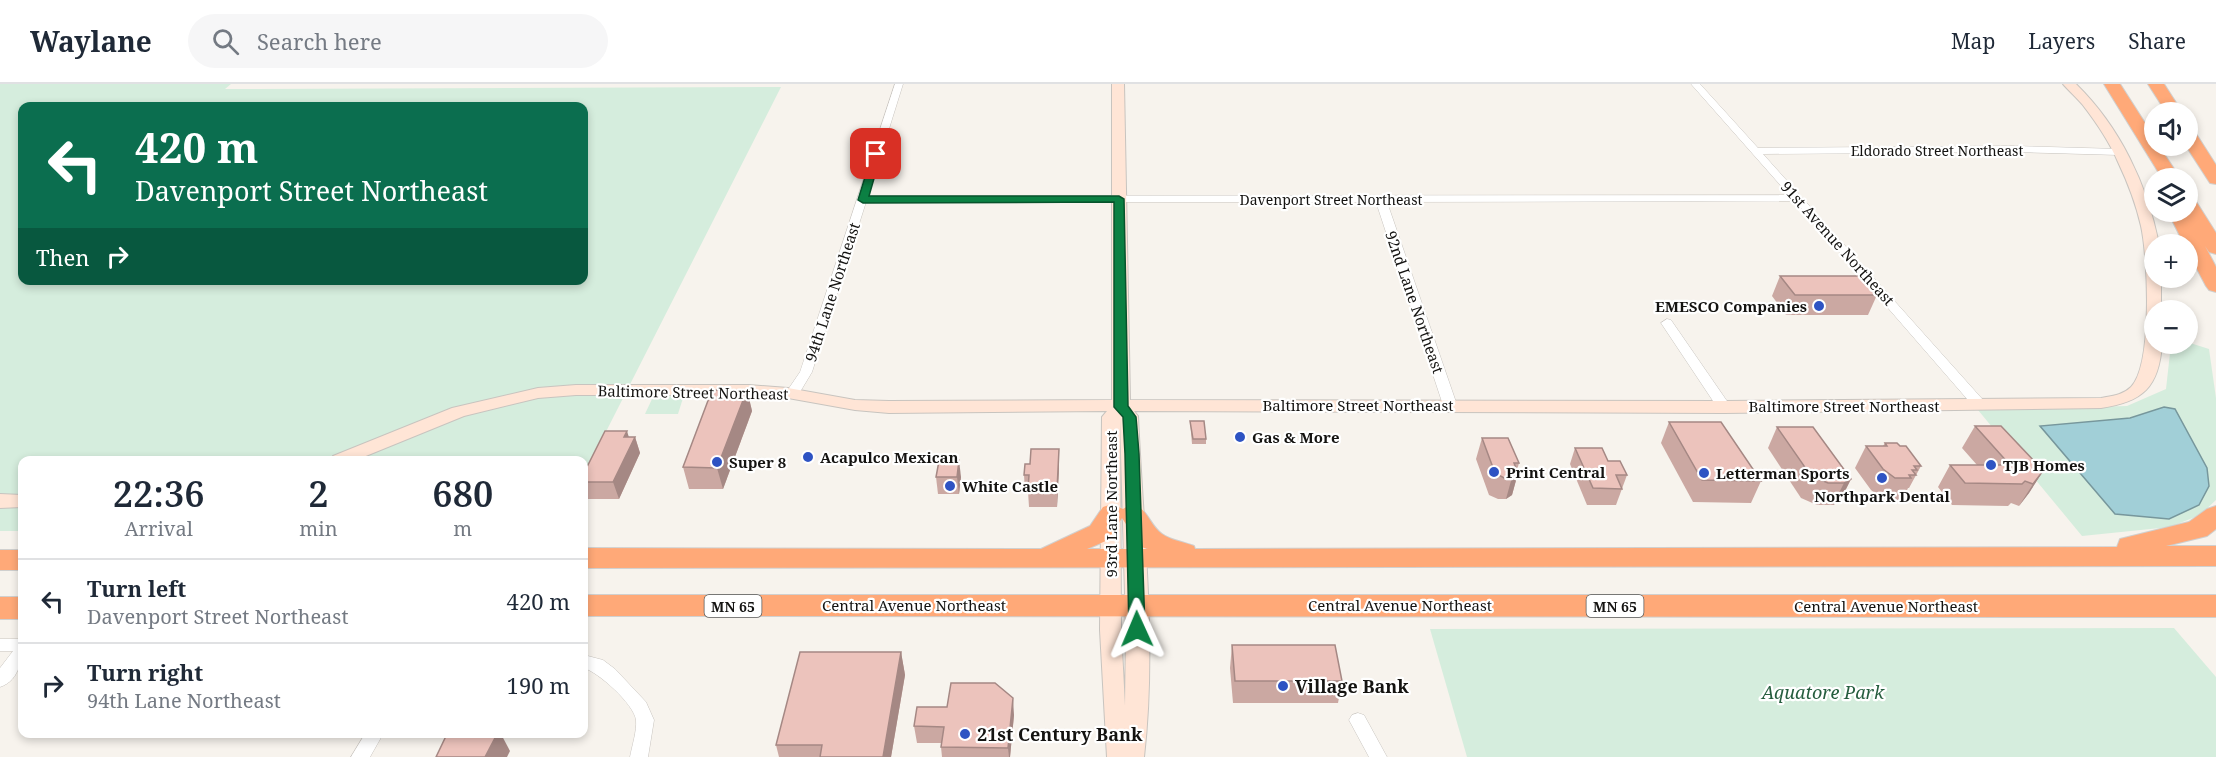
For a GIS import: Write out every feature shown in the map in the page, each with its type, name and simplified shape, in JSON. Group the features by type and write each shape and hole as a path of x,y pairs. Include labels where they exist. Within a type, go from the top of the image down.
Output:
{"highway":[{"path":"2112,84 2164,168"},
{"path":"2156,84 2168,102"},
{"path":"2198,145 2216,162"},
{"path":"2198,150 2216,179"},
{"path":"2158,158 2160,168"},
{"path":"2198,220 2216,248"},
{"path":"2182,222 2216,286"},
{"path":"1034,558 1072,546 1099,533 1122,514 1151,540 1178,552 1216,558"},
{"path":"1942,557 2136,546 2198,529 2216,515"},
{"path":"588,558 2216,556"},
{"path":"0,560 18,560"},
{"name":"Central Avenue Northeast","path":"588,606 2162,606 2216,608"},
{"path":"0,609 18,608"}],"street":[{"name":"94th Lane Northeast","path":"792,394 806,372 899,84"},
{"name":"93rd Lane Northeast","path":"1118,84 1121,407 1130,417 1122,514 1123,605"},
{"name":"91st Avenue Northeast","path":"1695,84 1979,404"},
{"name":"Baltimore Street Northeast","path":"350,456 451,414 498,400 538,393 576,390 675,390 792,394 847,404 889,407 1450,405 1724,407 2100,403 2124,399 2138,391 2148,375 2154,346 2152,248 2138,190 2119,152 2098,117 2081,94 2069,84"},
{"name":"Eldorado Street Northeast","path":"1754,151 2012,149 2119,152"},
{"name":"Davenport Street Northeast","path":"863,200 1798,198"},
{"name":"92nd Lane Northeast","path":"1381,200 1450,405"},
{"path":"1667,323 1724,407"},
{"path":"0,501 18,501"},
{"path":"1119,757 1112,701 1123,605"},
{"path":"1123,605 1137,716 1132,757"},
{"path":"0,645 18,645"},
{"path":"0,680 18,657"},
{"path":"588,663 597,665 609,674 640,707 645,720 639,757"},
{"path":"1358,720 1377,754"},
{"path":"360,757 372,738"}],"green space":[{"path":"0,84 231,84 225,89 781,87 588,467 588,456 18,456 18,531 0,531"},
{"path":"2198,346 2209,349 2216,398 2216,500 2200,515 2170,527 2082,536 1978,410 2127,406 2166,389 2170,354 2198,354"},
{"path":"661,394 677,395 683,398 678,414 645,414 652,399"},
{"name":"Aquatore Park","path":"2174,628 2216,677 2216,757 1467,757 1430,629"}],"water":[{"path":"2164,407 2175,409 2207,468 2209,486 2199,505 2169,519 2115,514 2040,426 2130,418"}],"building":[{"path":"1780,276 1861,276 1877,295 1795,295"},
{"path":"712,390 747,390 717,468 683,467"},
{"path":"1190,421 1204,421 1206,439 1193,439"},
{"path":"1669,422 1721,422 1761,481 1702,480"},
{"path":"1975,426 2001,426 2037,464 2034,468 2043,471 2033,484 2025,481 2022,484 1965,483 1950,465 2010,465"},
{"path":"1777,427 1813,427 1851,479 1844,483 1828,483 1811,476"},
{"path":"605,431 627,431 624,437 635,437 613,482 588,482 588,465"},
{"path":"1482,438 1508,438 1519,463 1514,463 1518,473 1504,478 1495,473"},
{"path":"1885,443 1906,446 1921,466 1914,466 1917,470 1912,470 1916,475 1909,475 1911,478 1895,478 1883,469 1866,446 1887,446"},
{"path":"1575,448 1602,448 1608,461 1620,461 1627,475 1616,475 1622,489 1593,488"},
{"path":"1031,449 1059,449 1057,490 1028,490 1029,475 1024,475 1025,464 1030,464"},
{"path":"959,460 957,477 936,477 939,461"},
{"path":"1232,645 1335,645 1342,681 1235,681"},
{"path":"800,652 901,652 883,757 820,757 822,745 776,745"},
{"name":"21st Century Bank","path":"951,683 995,683 1013,698 1008,748 941,747 944,727 914,726 917,707 947,707"},
{"path":"445,738 495,738 485,757 436,757"}],"place":[{"name":"EMESCO Companies","path":"1819,306"},
{"name":"Gas & More","path":"1240,437"},
{"name":"Acapulco Mexican","path":"808,457"},
{"name":"Super 8","path":"717,462"},
{"name":"TJB Homes","path":"1991,465"},
{"name":"Print Central","path":"1494,472"},
{"name":"Letterman Sports","path":"1704,473"},
{"name":"Northpark Dental","path":"1882,478"},
{"name":"White Castle","path":"950,486"},
{"name":"Village Bank","path":"1283,686"},
{"name":"21st Century Bank","path":"965,734"}],"route":[{"path":"876,154 863,200 1119,199 1121,407 1130,417 1137,629"}]}
